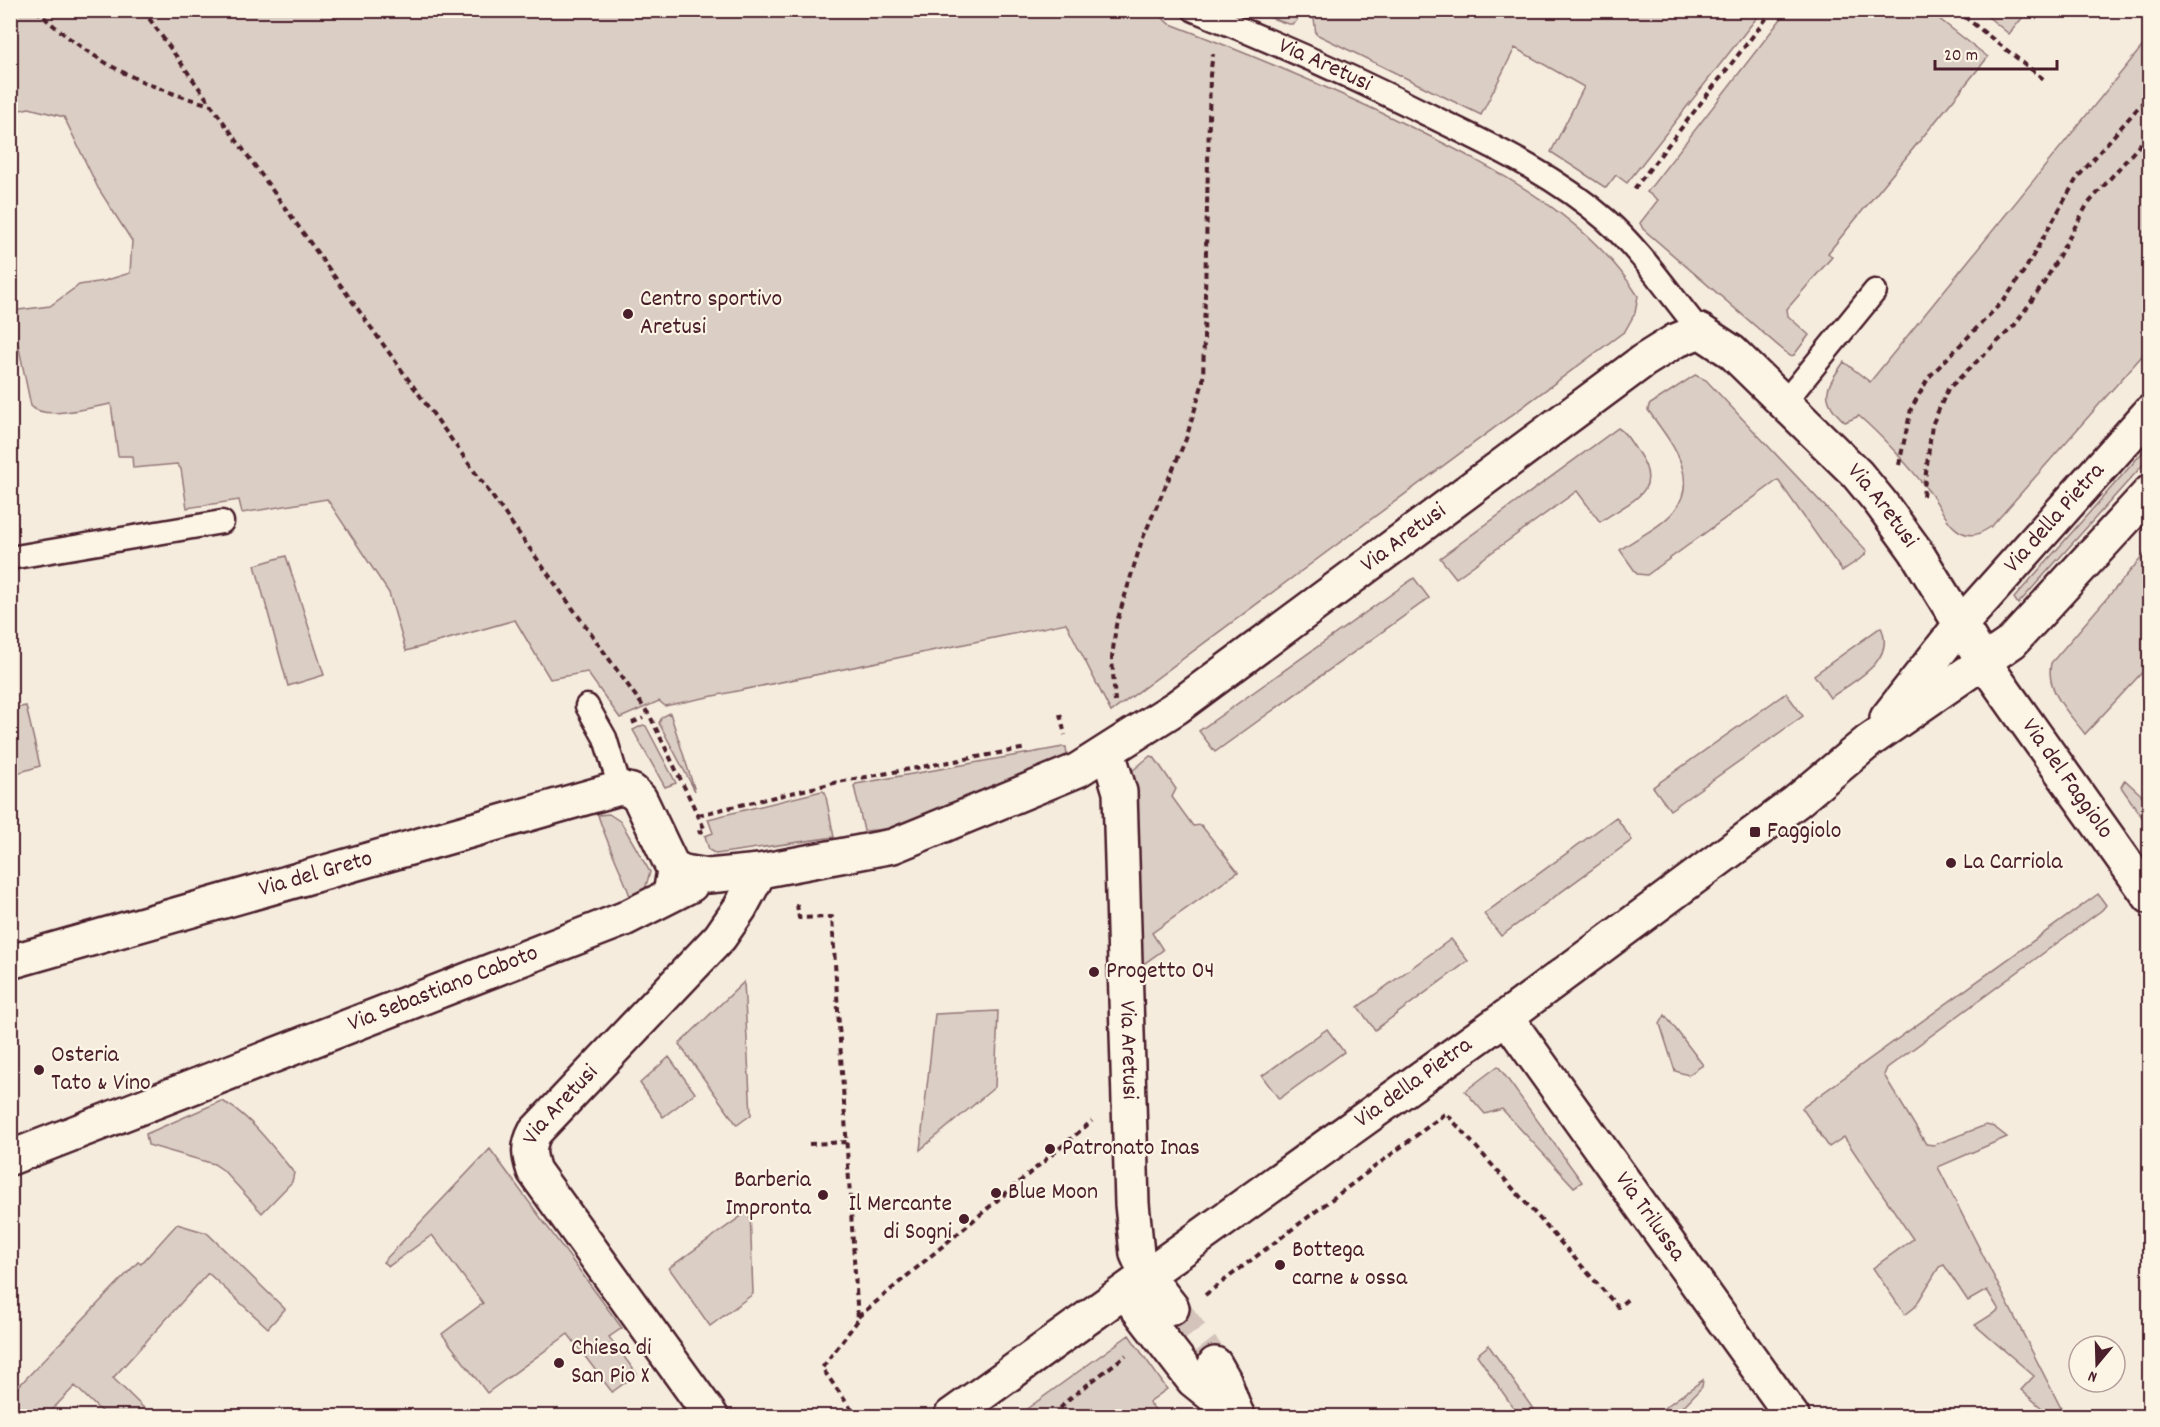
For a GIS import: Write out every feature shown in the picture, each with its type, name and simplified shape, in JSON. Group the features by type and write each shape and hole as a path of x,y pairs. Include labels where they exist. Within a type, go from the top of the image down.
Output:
{"street":[{"name":"Via Aretusi","path":"671,881 760,871 907,841 1065,777 1177,707 1643,361 1675,340 1700,332 1732,352 1857,474 1886,509 1961,624"},
{"name":"Via della Pietra","path":"1869,741 1961,624 2150,412"},
{"name":"Via della Pietra","path":"951,1416 1506,1017 1796,802 1869,741 2012,642 2150,492"},
{"path":"1961,624 1983,661"},
{"name":"Via del Faggiolo","path":"1983,661 2150,897"},
{"name":"Via Aretusi","path":"1108,752 1119,785 1121,802 1132,1204 1137,1254 1136,1284"},
{"path":"620,788 633,791 640,799 671,881"},
{"name":"Via del Greto","path":"10,963 620,788"},
{"name":"Via Aretusi","path":"711,1416 534,1171 529,1157 529,1143 535,1132 720,938 760,871"},
{"name":"Via Sebastiano Caboto","path":"10,1158 624,919 671,881"},
{"name":"Via Trilussa","path":"1506,1017 1792,1416"},
{"path":"1136,1284 1172,1308"},
{"path":"1136,1284 1193,1380 1237,1415"},
{"path":"1215,1364 1224,1380 1237,1415"}],"lane":[{"name":"Via Aretusi","path":"1194,10 1347,73 1514,157 1557,183 1608,222 1653,272 1700,332"},
{"path":"1784,403 1875,291"},
{"path":"10,558 222,522"},
{"path":"586,706 605,738 620,788"}],"path":[{"path":"36,10 80,48 114,70 164,92 212,105"},
{"path":"143,10 650,716 705,830 693,835 696,843"},
{"path":"1634,189 1773,10"},
{"path":"1956,10 2046,81"},
{"path":"1115,710 1112,658 1116,625 1142,540 1186,439 1203,382 1210,75 1218,20"},
{"path":"1898,469 1911,409 1929,377 2005,299 2026,268 2077,178 2150,94"},
{"path":"1922,500 1932,425 1948,389 2014,326 2044,283 2087,205 2150,133"},
{"path":"698,815 838,782 1032,747"},
{"path":"797,904 799,918 832,917 858,1317"},
{"path":"1204,1296 1446,1113 1618,1307 1628,1299"},
{"path":"856,1416 822,1368 858,1317 1101,1114"},
{"path":"809,1144 847,1142"},
{"path":"1326,1191 1332,1199"},
{"path":"1053,1416 1069,1399 1129,1352"}],"shaded area":[{"path":"11,10 1162,11 1160,15 1168,23 1293,73 1385,114 1477,161 1538,198 1594,242 1618,268 1638,296 1635,313 1625,331 1111,712 1066,623 665,706 659,701 620,718 587,672 550,679 515,620 406,651 389,593 327,499 242,513 239,500 187,508 181,469 177,464 133,468 132,456 118,456 111,404 57,413 37,410 31,406 15,329 11,329 11,311 50,306 79,285 104,281 130,273 132,241 98,188 64,117 29,108 11,112"},
{"path":"1252,11 1762,11 1627,183 1616,175 1606,188 1551,152 1584,87 1515,48 1481,115 1316,34 1314,19 1301,14 1294,24 1288,24"},
{"path":"1787,11 1929,11 1988,57 1828,253 1832,257 1787,309 1788,316 1809,335 1794,355 1790,356 1643,229 1640,223 1658,200 1647,192"},
{"path":"1981,11 2028,11 2009,34"},
{"path":"2149,38 2149,348 1992,526 1975,535 1963,533 1953,526 1914,473 1869,425 1859,416 1845,422 1837,414 1828,400 1829,386 1844,362 1870,382"},
{"path":"1695,375 1706,380 1867,551 1864,556 1842,571 1778,480 1647,575 1637,574 1620,550 1669,517 1682,498 1685,485 1679,458 1648,410 1649,405"},
{"path":"1618,428 1630,440 1646,467 1648,478 1646,487 1640,495 1600,522 1577,491 1456,578 1440,558"},
{"path":"2149,445 2149,458 2018,604 2014,598"},
{"path":"2149,549 2149,665 2085,734 2055,692 2050,673 2051,663"},
{"path":"286,556 324,675 288,686 255,565"},
{"path":"1414,578 1429,598 1215,752 1199,731"},
{"path":"1881,627 1884,639 1883,650 1878,660 1860,677 1830,698 1814,675"},
{"path":"1786,693 1803,716 1670,810 1653,787"},
{"path":"26,706 40,766 11,775 11,709"},
{"path":"670,713 695,791 659,723 662,717"},
{"path":"643,725 646,726 676,783 665,787 633,730"},
{"path":"1066,747 1067,756 886,829 864,831 854,786 856,784"},
{"path":"1150,756 1154,757 1176,789 1172,797 1193,826 1201,825 1238,872 1152,933 1163,950 1142,965 1137,962 1132,771"},
{"path":"2125,780 2149,802 2149,827 2121,787"},
{"path":"825,792 834,837 716,854 709,850 705,836 713,833 708,819"},
{"path":"609,814 621,822 650,872 645,889 630,896 598,815"},
{"path":"1616,817 1632,840 1501,936 1484,914"},
{"path":"2098,894 2106,905 2102,910 1887,1068 1884,1075 1926,1144 1934,1145 1986,1125 1994,1127 2007,1137 1938,1167 2065,1416 2037,1416 2043,1409 2021,1390 2034,1376 1975,1325 1999,1310 1987,1290 1968,1301 1944,1265 1939,1267 1915,1307 1905,1315 1873,1268 1913,1239 1844,1137 1829,1147 1802,1108"},
{"path":"1451,939 1468,961 1375,1030 1358,1007"},
{"path":"744,982 751,1115 737,1125 679,1044"},
{"path":"998,1011 995,1087 920,1150 935,1014"},
{"path":"1665,1015 1703,1065 1688,1075 1675,1071 1660,1024"},
{"path":"1327,1029 1344,1052 1279,1099 1262,1076"},
{"path":"669,1057 695,1093 663,1117 640,1083"},
{"path":"1498,1066 1582,1182 1574,1187 1502,1109 1485,1114 1465,1091"},
{"path":"221,1101 251,1122 294,1173 292,1182 262,1213 223,1170 214,1164 148,1145 146,1134"},
{"path":"490,1149 622,1328 609,1337 637,1374 612,1392 568,1334 487,1393 442,1334 483,1303 432,1235 389,1266 383,1262"},
{"path":"750,1210 753,1294 710,1326 669,1268"},
{"path":"177,1224 207,1233 285,1309 268,1328 208,1273 113,1378 152,1416 106,1416 75,1386 46,1416 11,1416 11,1394 138,1262 141,1264"},
{"path":"1129,1335 1167,1389 1149,1402 1160,1416 1017,1416"},
{"path":"1489,1345 1538,1416 1519,1416 1477,1355"},
{"path":"1703,1380 1702,1387 1674,1416 1653,1416"}],"tunnel":[{"path":"1172,1308 1215,1364"}],"place":[{"name":"Centro sportivo Aretusi","path":"628,314"},
{"name":"Faggiolo","path":"1755,832"},
{"name":"La Carriola","path":"1951,863"},
{"name":"Progetto 04","path":"1094,972"},
{"name":"Osteria Tato & Vino","path":"39,1070"},
{"name":"Patronato Inas","path":"1050,1149"},
{"name":"Blue Moon","path":"996,1193"},
{"name":"Barberia Impronta","path":"823,1195"},
{"name":"Il Mercante di Sogni","path":"964,1219"},
{"name":"Bottega carne & ossa","path":"1280,1265"},
{"name":"Chiesa di San Pio X","path":"559,1363"}]}
